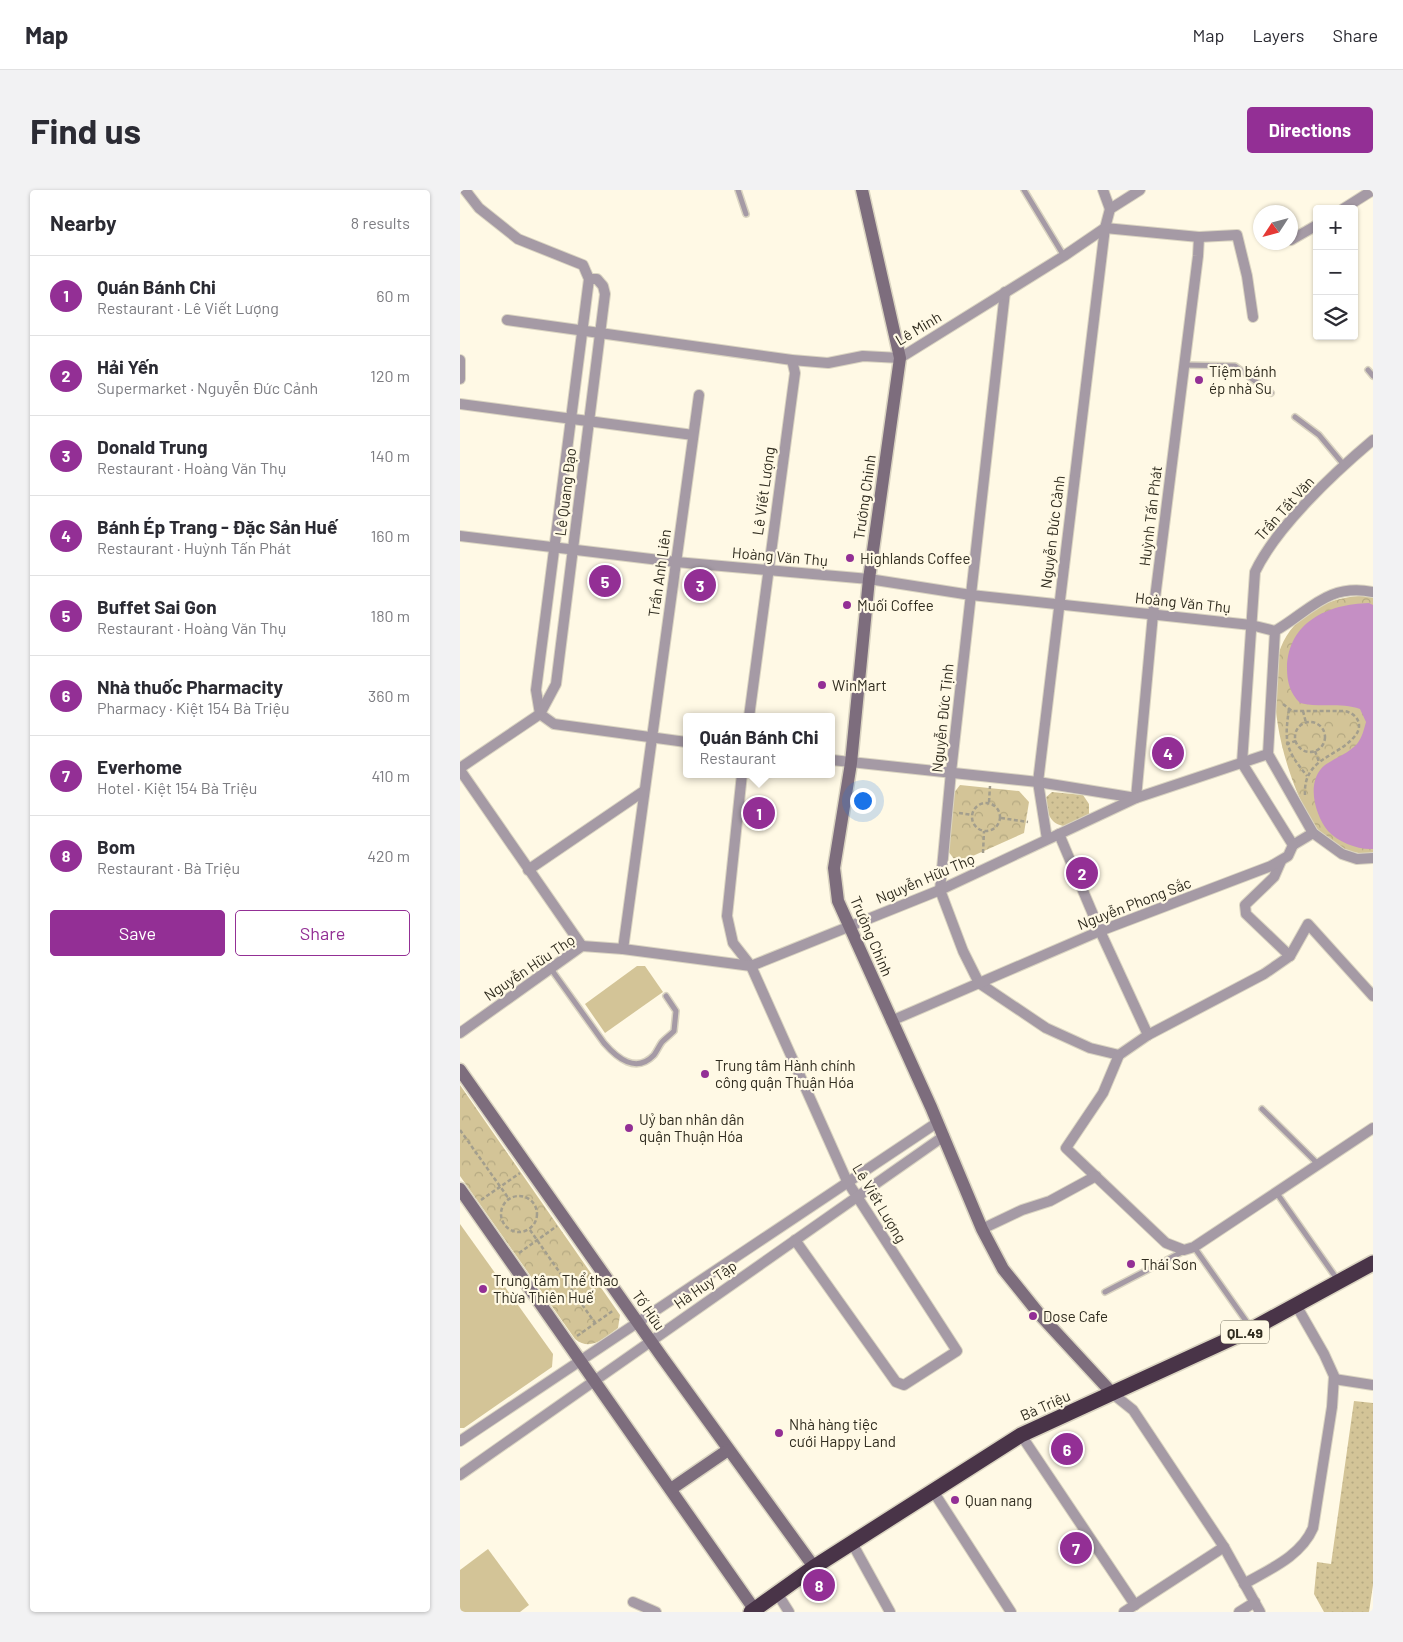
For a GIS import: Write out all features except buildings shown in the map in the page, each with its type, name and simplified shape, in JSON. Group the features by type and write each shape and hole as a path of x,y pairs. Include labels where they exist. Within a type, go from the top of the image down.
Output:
{"highway":[{"name":"Bà Triệu","path":"753,1611 852,1543 1021,1435 1252,1329 1373,1263"}],"street":[{"name":"Lê Quang Đạo","path":"465,190 479,208 518,239 583,265 589,279 556,547 536,690 540,714"},
{"name":"Trường Chinh","path":"862,190 900,358 869,579 850,763 834,868 838,900 848,927 938,1122 982,1229 1003,1269 1046,1322 1113,1394"},
{"path":"1103,190 1110,209 1140,190"},
{"path":"1349,205 1373,190"},
{"name":"Nguyễn Đức Cảnh","path":"1047,840 1038,782 1058,604 1110,209"},
{"path":"1298,235 1313,226"},
{"name":"Lê Minh","path":"507,320 792,360 828,363 863,356 900,358 1106,228"},
{"path":"1106,228 1199,237 1236,235 1247,276 1254,317"},
{"name":"Huỳnh Tấn Phát","path":"1136,798 1152,614 1199,237"},
{"name":"Lê Quang Đạo","path":"460,769 540,714 556,684 605,294 603,286 597,279 589,279"},
{"name":"Nguyễn Đức Tịnh","path":"1005,292 951,772 940,890 963,951 979,983 1046,1028 1090,1048 1119,1055"},
{"path":"460,360 460,379"},
{"name":"Lê Viết Lượng","path":"749,713 795,373 792,360"},
{"name":"Trần Anh Liên","path":"622,949 699,395"},
{"path":"460,404 693,435"},
{"name":"Trần Tất Văn","path":"1242,763 1255,572 1264,552 1319,490 1373,440"},
{"name":"Hoàng Văn Thụ","path":"460,536 676,562 869,579 971,594 1251,625 1275,631"},
{"path":"1373,592 1358,589 1316,601 1275,631 1268,754 1313,833 1342,854 1357,858 1373,858"},
{"path":"540,714 554,724 683,742"},
{"name":"Nguyễn Hữu Thọ","path":"460,1033 582,946 622,949 750,966 940,890 1136,798 1268,754"},
{"path":"835,760 1038,782 1136,798"},
{"path":"1242,763 1294,845"},
{"path":"460,769 582,946"},
{"name":"Lê Viết Lượng","path":"742,778 727,916 733,942 750,966 847,1181 957,1351 904,1385 896,1382 795,1240"},
{"path":"528,870 644,791"},
{"path":"1290,956 1246,914 1245,905 1274,877 1282,861 1288,856 1294,845 1313,833"},
{"path":"1059,834 1100,931 1148,1035"},
{"name":"Nguyễn Phong Sắc","path":"891,1021 1100,931 1282,861"},
{"path":"1373,996 1308,924 1290,956 1264,974 1148,1035 1119,1055 1103,1093 1066,1148 1166,1243 1189,1249 1373,1128"},
{"name":"Tố Hữu","path":"460,1070 650,1341 814,1568"},
{"name":"Hà Huy Tập","path":"460,1441 938,1122"},
{"name":"Hà Huy Tập","path":"460,1475 594,1379 944,1136"},
{"path":"982,1229 1050,1201 1096,1176"},
{"path":"460,1189 581,1359 753,1611"},
{"path":"1244,1584 1296,1552 1311,1533 1332,1407 1334,1379 1324,1354 1296,1306"},
{"path":"1334,1379 1373,1385"},
{"path":"1113,1394 1133,1410 1224,1548 1260,1612"},
{"path":"1021,1435 1135,1605"},
{"path":"671,1489 728,1450"},
{"path":"933,1491 1011,1612"},
{"path":"852,1543 890,1612"},
{"path":"1124,1612 1224,1548"},
{"path":"777,1593 789,1612"},
{"path":"633,1602 656,1612"},
{"path":"1239,1612 1254,1602"}],"lane":[{"path":"738,190 746,214"},
{"path":"1024,190 1064,256"},
{"path":"1184,364 1235,366 1271,393"},
{"path":"1368,370 1373,376"},
{"path":"1295,417 1319,435 1345,465"},
{"path":"550,968 604,1043 614,1054 630,1064 644,1063 652,1057 662,1042 674,1031 676,1011 666,996"},
{"path":"1262,1109 1318,1164"},
{"path":"1276,1192 1339,1282"},
{"path":"1106,1292 1189,1249 1252,1329"}],"path":[{"path":"1281,697 1283,704 1292,712 1344,711 1352,712 1358,719 1359,728 1354,737 1319,762 1307,776 1304,793 1306,802"},
{"path":"1289,709 1286,744 1291,755 1307,776"},
{"path":"1303,711 1306,723"},
{"path":"1306,723 1316,724 1324,730 1323,745 1315,751 1305,751 1296,741 1296,731 1306,723"},
{"path":"1286,744 1296,741"},
{"path":"1315,751 1319,762"},
{"path":"989,802 990,786"},
{"path":"989,802 997,807 1001,818 996,828 984,831 974,824 972,815 976,806 989,802"},
{"path":"957,813 972,815"},
{"path":"1001,818 1028,822"},
{"path":"983,853 984,831"},
{"path":"460,1130 508,1199"},
{"path":"480,1201 521,1172"},
{"path":"519,1196 525,1197 534,1204 537,1209 537,1220 530,1229 524,1232 513,1231 504,1224 502,1208 508,1199 519,1196"},
{"path":"518,1254 558,1225"},
{"path":"530,1229 595,1323"},
{"path":"576,1336 616,1308"}],"green space":[{"path":"1373,596 1373,854 1337,847 1327,840 1314,824 1301,802 1291,776 1277,719 1275,692 1276,667 1281,647 1294,626 1313,610 1335,600"},
{"path":"960,785 1019,791 1029,802 1024,833 957,863 948,851 953,794"},
{"path":"1052,792 1083,795 1089,804 1089,815 1065,826 1056,823 1048,813 1044,799"},
{"path":"637,966 645,966 663,992 605,1033 585,1004"},
{"path":"460,1085 620,1315 618,1328 597,1342 586,1344 575,1339 460,1176"},
{"name":"Trung tâm Thể thao Thừa Thiên Huế","path":"460,1224 553,1354 552,1367 464,1428 460,1428"},
{"path":"1354,1401 1373,1403 1373,1585 1369,1612 1324,1612 1314,1594 1317,1562 1331,1564"},
{"path":"488,1549 529,1605 520,1612 460,1612 460,1570"}],"shaded area":[{"path":"1369,603 1373,605 1373,849 1355,847 1332,835 1319,816 1314,798 1315,780 1319,772 1325,765 1354,747 1360,739 1366,722 1360,709 1300,703 1290,687 1287,668 1289,652 1294,639 1303,627 1313,619 1339,607"}],"place":[{"name":"Tiệm bánh ép nhà Su","path":"1199,380"},
{"name":"Highlands Coffee","path":"850,558"},
{"name":"Buffet Sai Gon","path":"605,581"},
{"name":"Donald Trung","path":"700,585"},
{"name":"Muối Coffee","path":"847,605"},
{"name":"WinMart","path":"822,685"},
{"name":"Bánh Ép Trang - Đặc Sản Huế","path":"1168,753"},
{"name":"Quán Bánh Chi","path":"759,813"},
{"name":"Hải Yến","path":"1082,873"},
{"name":"Trung tâm Hành chính công quận Thuận Hóa","path":"705,1074"},
{"name":"Uỷ ban nhân dân quận Thuận Hóa","path":"629,1128"},
{"name":"Thái Sơn","path":"1131,1264"},
{"name":"Trung tâm Thể thao Thừa Thiên Huế","path":"483,1289"},
{"name":"Dose Cafe","path":"1033,1316"},
{"name":"Nhà hàng tiệc cưới Happy Land","path":"779,1433"},
{"name":"Nhà thuốc Pharmacity","path":"1067,1449"},
{"name":"Quan nang","path":"955,1500"},
{"name":"Everhome","path":"1076,1548"},
{"name":"Bom","path":"819,1585"}]}
